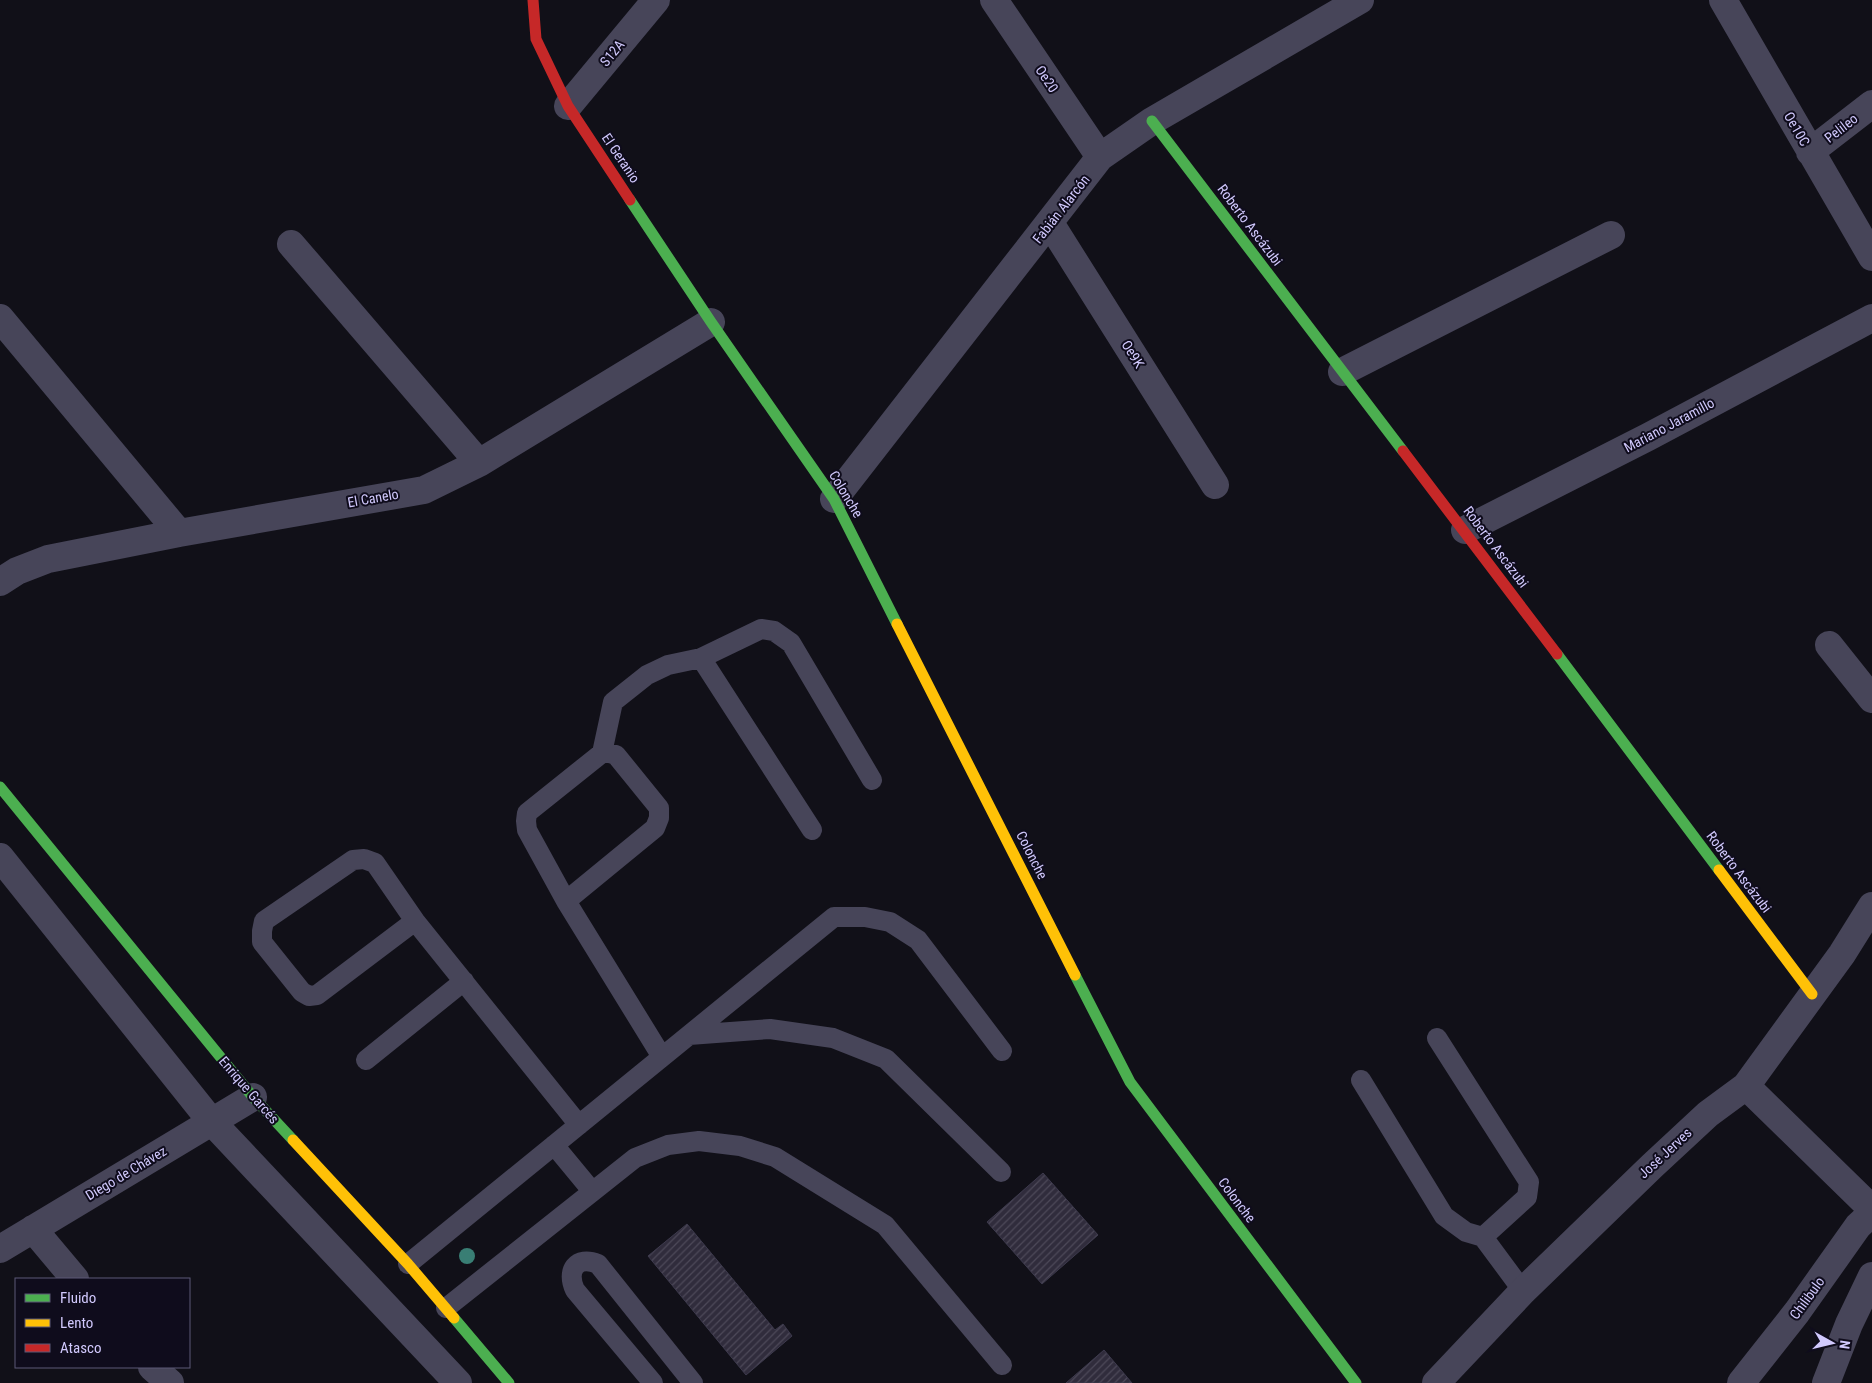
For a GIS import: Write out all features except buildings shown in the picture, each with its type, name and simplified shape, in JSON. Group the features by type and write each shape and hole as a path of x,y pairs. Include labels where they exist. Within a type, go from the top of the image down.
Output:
{"street":[{"name":"El Geranio","path":"533,0 536,40 568,106 711,322"},
{"name":"S12A","path":"568,106 656,0"},
{"name":"Oe20","path":"994,0 1100,158"},
{"name":"Fabián Alarcón","path":"834,499 1100,158 1152,121 1360,0"},
{"name":"Oe10C","path":"1723,0 1872,257"},
{"name":"Pelileo","path":"1810,152 1872,104"},
{"name":"Roberto Ascázubi","path":"1152,121 1342,372 1465,530 1812,994"},
{"name":"Oe9K","path":"1050,223 1215,485"},
{"path":"1342,372 1611,235"},
{"path":"291,244 479,463"},
{"path":"0,318 179,533"},
{"name":"Mariano Jaramillo","path":"1465,530 1648,437 1872,318"},
{"name":"El Canelo","path":"0,582 17,571 48,559 179,533 424,490 479,463 711,322"},
{"name":"Colonche","path":"711,322 834,499 1130,1082 1356,1383"},
{"path":"1829,645 1872,700"},
{"name":"Enrique Garcés","path":"0,787 253,1097 408,1264 509,1383"},
{"path":"0,857 211,1121 458,1383"},
{"name":"José Jerves","path":"1436,1383 1523,1291 1652,1166 1708,1114 1746,1086 1842,954 1872,906"},
{"path":"1746,1086 1872,1209"},
{"name":"Diego de Chávez","path":"0,1249 253,1097"},
{"name":"Chilibulo","path":"1741,1383 1797,1312 1858,1226 1872,1213"},
{"path":"34,1229 75,1278"},
{"path":"1826,1383 1849,1324 1872,1276"},
{"path":"153,1368 170,1383"}],"lane":[{"path":"602,754 613,702 647,675 668,665 701,658 761,629 774,631 791,643 872,780"},
{"path":"701,658 812,830"},
{"path":"566,902 655,828 659,818 659,808 616,755 602,754 527,813 527,830 566,902 662,1057"},
{"path":"415,922 317,995 309,996 302,992 262,942 264,921 353,860 364,858 375,863 415,922 579,1124"},
{"path":"408,1264 834,917 865,917 890,922 918,940 1002,1052"},
{"path":"366,1060 464,981"},
{"path":"688,1035 770,1029 833,1038 886,1059 1001,1172"},
{"path":"1437,1038 1529,1182 1527,1197 1483,1237"},
{"path":"1361,1080 1444,1216 1466,1232 1483,1237 1523,1291"},
{"path":"446,1308 635,1158 668,1145 699,1142 740,1146 775,1157 885,1225 1002,1365"},
{"path":"554,1144 592,1191"},
{"path":"653,1383 575,1290 571,1282 572,1273 576,1265 582,1261 589,1260 598,1264 693,1383"}],"traffic: fast":[{"path":"1152,121 1403,451"},
{"path":"630,200 711,322 834,499 897,624"},
{"path":"1557,654 1719,870"},
{"path":"0,787 253,1097 293,1140"},
{"path":"1075,975 1130,1082 1356,1383"},
{"path":"454,1318 509,1383"}],"traffic: slow":[{"path":"897,624 1075,975"},
{"path":"1719,870 1812,994"},
{"path":"293,1140 408,1264 454,1318"}],"traffic: jam":[{"path":"533,0 536,39 568,106 630,200"},
{"path":"1403,451 1557,654"}]}
